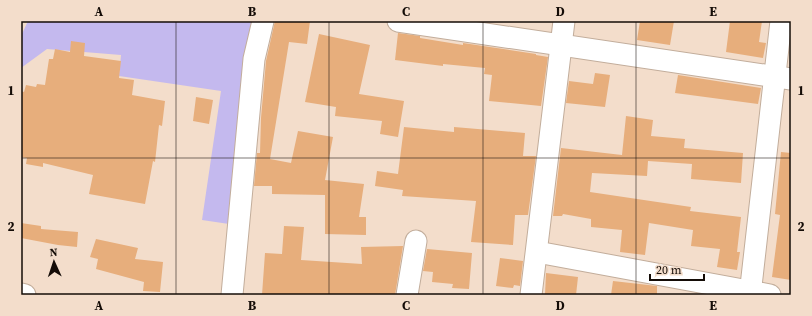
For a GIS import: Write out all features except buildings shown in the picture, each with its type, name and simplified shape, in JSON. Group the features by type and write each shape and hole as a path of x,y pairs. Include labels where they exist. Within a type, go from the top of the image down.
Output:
{"street":[{"path":"232,295 254,59 263,21"},
{"path":"398,21 782,78"},
{"path":"532,295 564,21"},
{"path":"537,252 756,294 782,78 781,21"},
{"path":"407,295 416,241"},
{"path":"21,294 25,295"}],"shaded area":[{"path":"28,21 259,21 229,224 202,220 221,91 119,76 121,55 47,49 21,68 21,36"}]}
